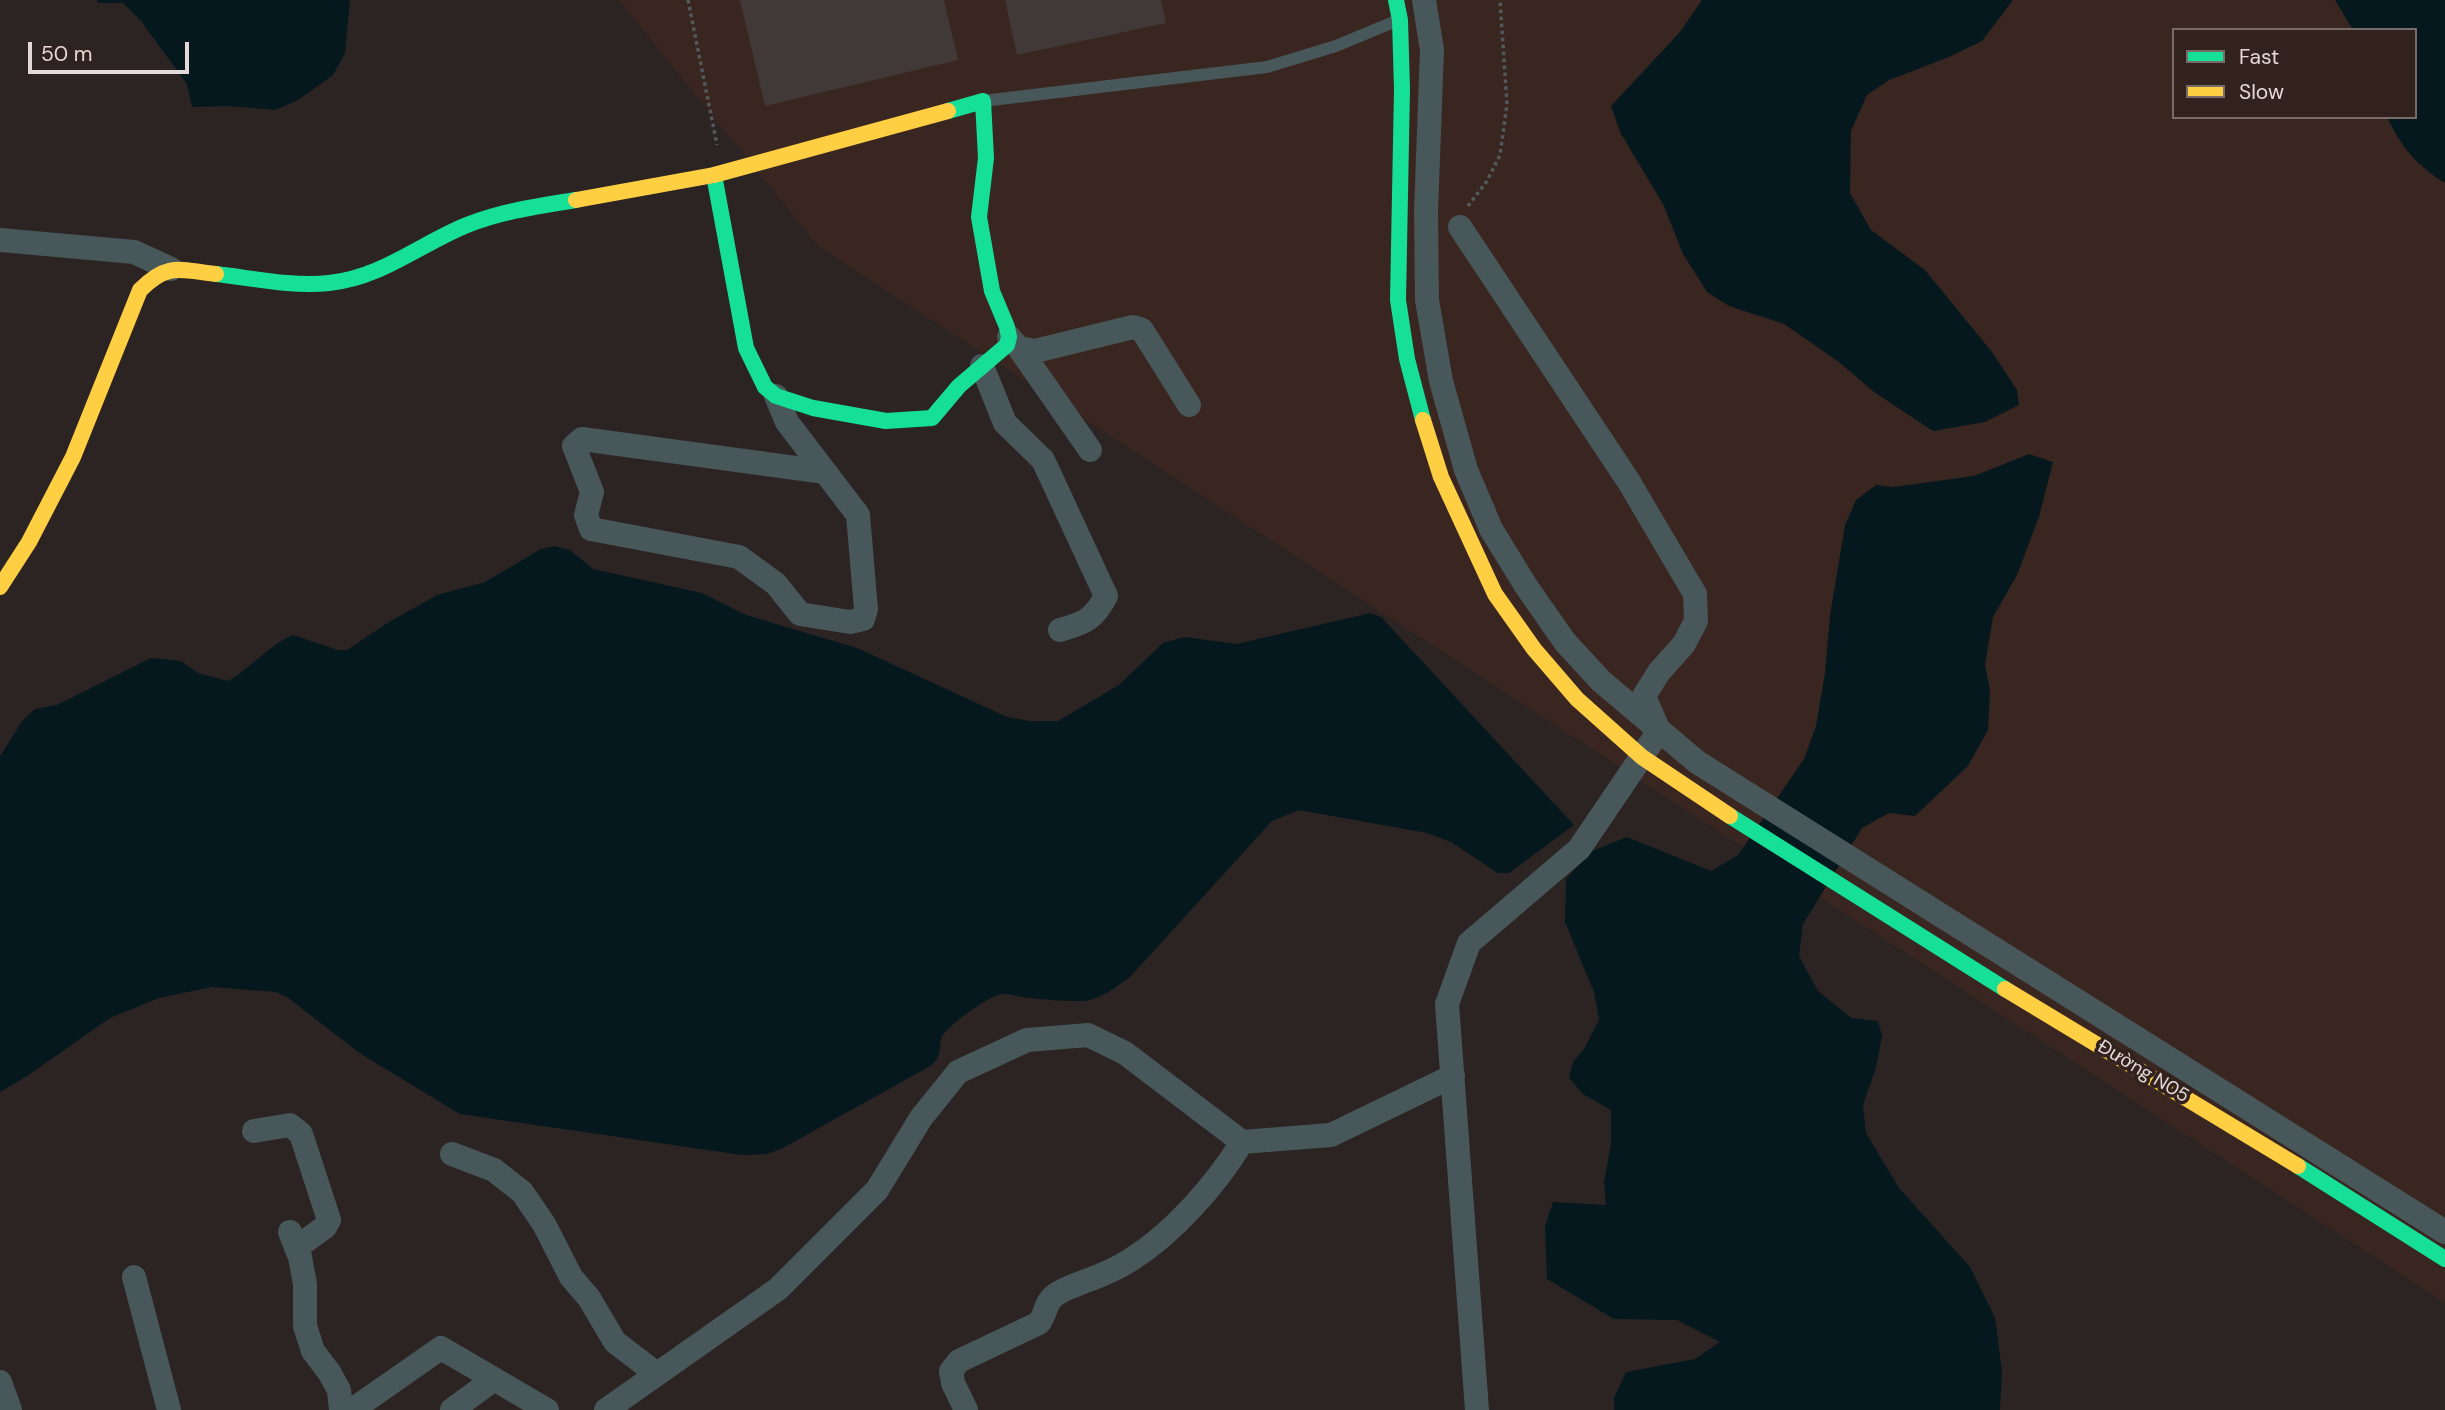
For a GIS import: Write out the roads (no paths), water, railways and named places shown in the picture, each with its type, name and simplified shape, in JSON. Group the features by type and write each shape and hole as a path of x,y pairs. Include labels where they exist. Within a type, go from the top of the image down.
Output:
{"street":[{"name":"Đường N05","path":"1395,0 1400,20 1402,89 1398,300 1407,359 1427,436 1441,477 1495,594 1534,649 1577,699 1642,757 1749,829 1984,977 2265,1145 2445,1259"},
{"name":"Đường N05","path":"1424,0 1432,50 1426,212 1427,300 1441,381 1466,470 1491,528 1526,586 1565,642 1601,681 1697,762 2445,1232"},
{"path":"0,240 134,252 172,269 284,282 329,283 382,270 465,226 502,214 714,175 983,101 986,158 979,217 992,292 1014,343 1090,450"},
{"path":"714,175 746,348 765,387 776,396 813,408 886,421 932,418 959,386 1007,345 1014,343 1035,351 1133,327 1142,330 1189,405"},
{"path":"1460,227 1629,482 1695,594 1696,621 1684,643 1659,672 1644,696 1659,731 1579,849 1469,943 1447,1004 1477,1410"},
{"path":"0,587 29,542 73,457 140,290 154,276 172,269"},
{"path":"982,366 1005,423 1043,460 1106,596 1100,608 1085,623 1060,630"},
{"path":"776,396 787,422 858,515 866,609 863,619 850,622 800,614 776,584 739,557 591,529 586,515 592,492 574,446 582,439 825,472"},
{"path":"606,1410 778,1289 877,1190 921,1118 958,1072 1027,1040 1088,1035 1125,1053 1242,1143 1331,1135 1453,1076"},
{"path":"254,1131 290,1125 301,1134 329,1220 325,1227 293,1240 305,1284 305,1326 313,1351 330,1371 339,1390 341,1410"},
{"path":"966,1410 953,1383 951,1371 959,1361 1039,1323 1045,1315 1046,1305 1059,1292 1130,1260 1161,1239 1224,1168 1242,1143"},
{"path":"452,1154 494,1170 522,1192 544,1224 571,1278 589,1298 615,1342 657,1374"},
{"path":"134,1278 169,1410"},
{"path":"352,1410 441,1348 547,1410"},
{"path":"452,1410 494,1379"},
{"path":"0,1382 10,1410"}],"lane":[{"path":"983,101 1267,67 1336,46 1400,20"}]}
